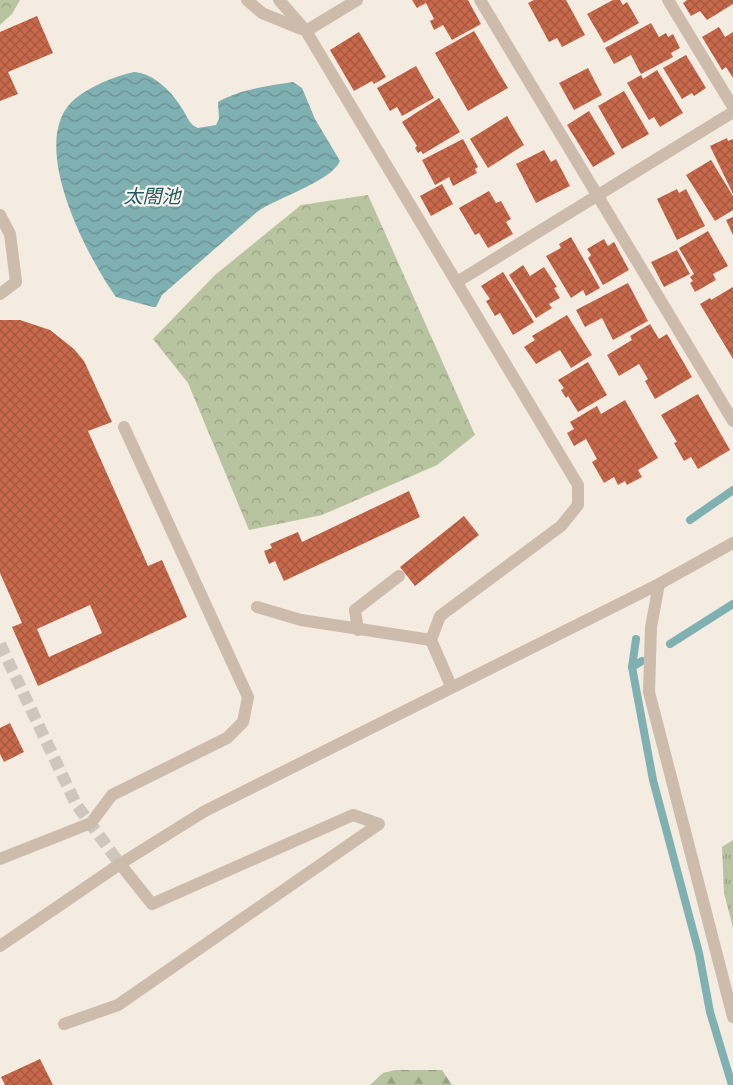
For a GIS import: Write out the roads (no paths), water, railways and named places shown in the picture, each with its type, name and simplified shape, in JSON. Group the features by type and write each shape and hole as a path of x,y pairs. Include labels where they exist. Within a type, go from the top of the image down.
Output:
{"street":[{"path":"247,0 262,13 306,31"},
{"path":"279,0 306,31 578,485 578,505 561,526 440,616 431,640 452,686"},
{"path":"306,31 357,0"},
{"path":"480,0 733,421"},
{"path":"668,0 733,106"},
{"path":"457,282 733,112"},
{"path":"0,215 10,234 16,282 0,294"},
{"path":"0,859 91,823 112,795 227,738 243,722 248,697 124,427"},
{"path":"0,946 120,864 205,811 659,584 733,543"},
{"path":"358,630 356,610 399,576"},
{"path":"659,584 651,627 649,692 733,1017"},
{"path":"257,606 300,620 431,640"},
{"path":"64,1024 118,1005 379,824 353,815 152,904 120,864"}],"water":[{"name":"太閤池","path":"134,72 149,76 162,85 179,104 191,123 198,128 216,125 219,119 218,102 254,89 293,82 302,88 315,119 340,161 335,168 315,182 257,212 162,295 156,307 116,297 104,279 77,228 58,169 56,141 62,117 76,98 104,82"}],"waterway":[{"path":"690,520 733,490"},
{"path":"670,644 733,604"},
{"path":"636,639 632,667 653,780 699,953 710,1012 732,1085"},
{"path":"632,667 642,661"}],"tunnel":[{"path":"0,644 76,804 120,864"}]}
